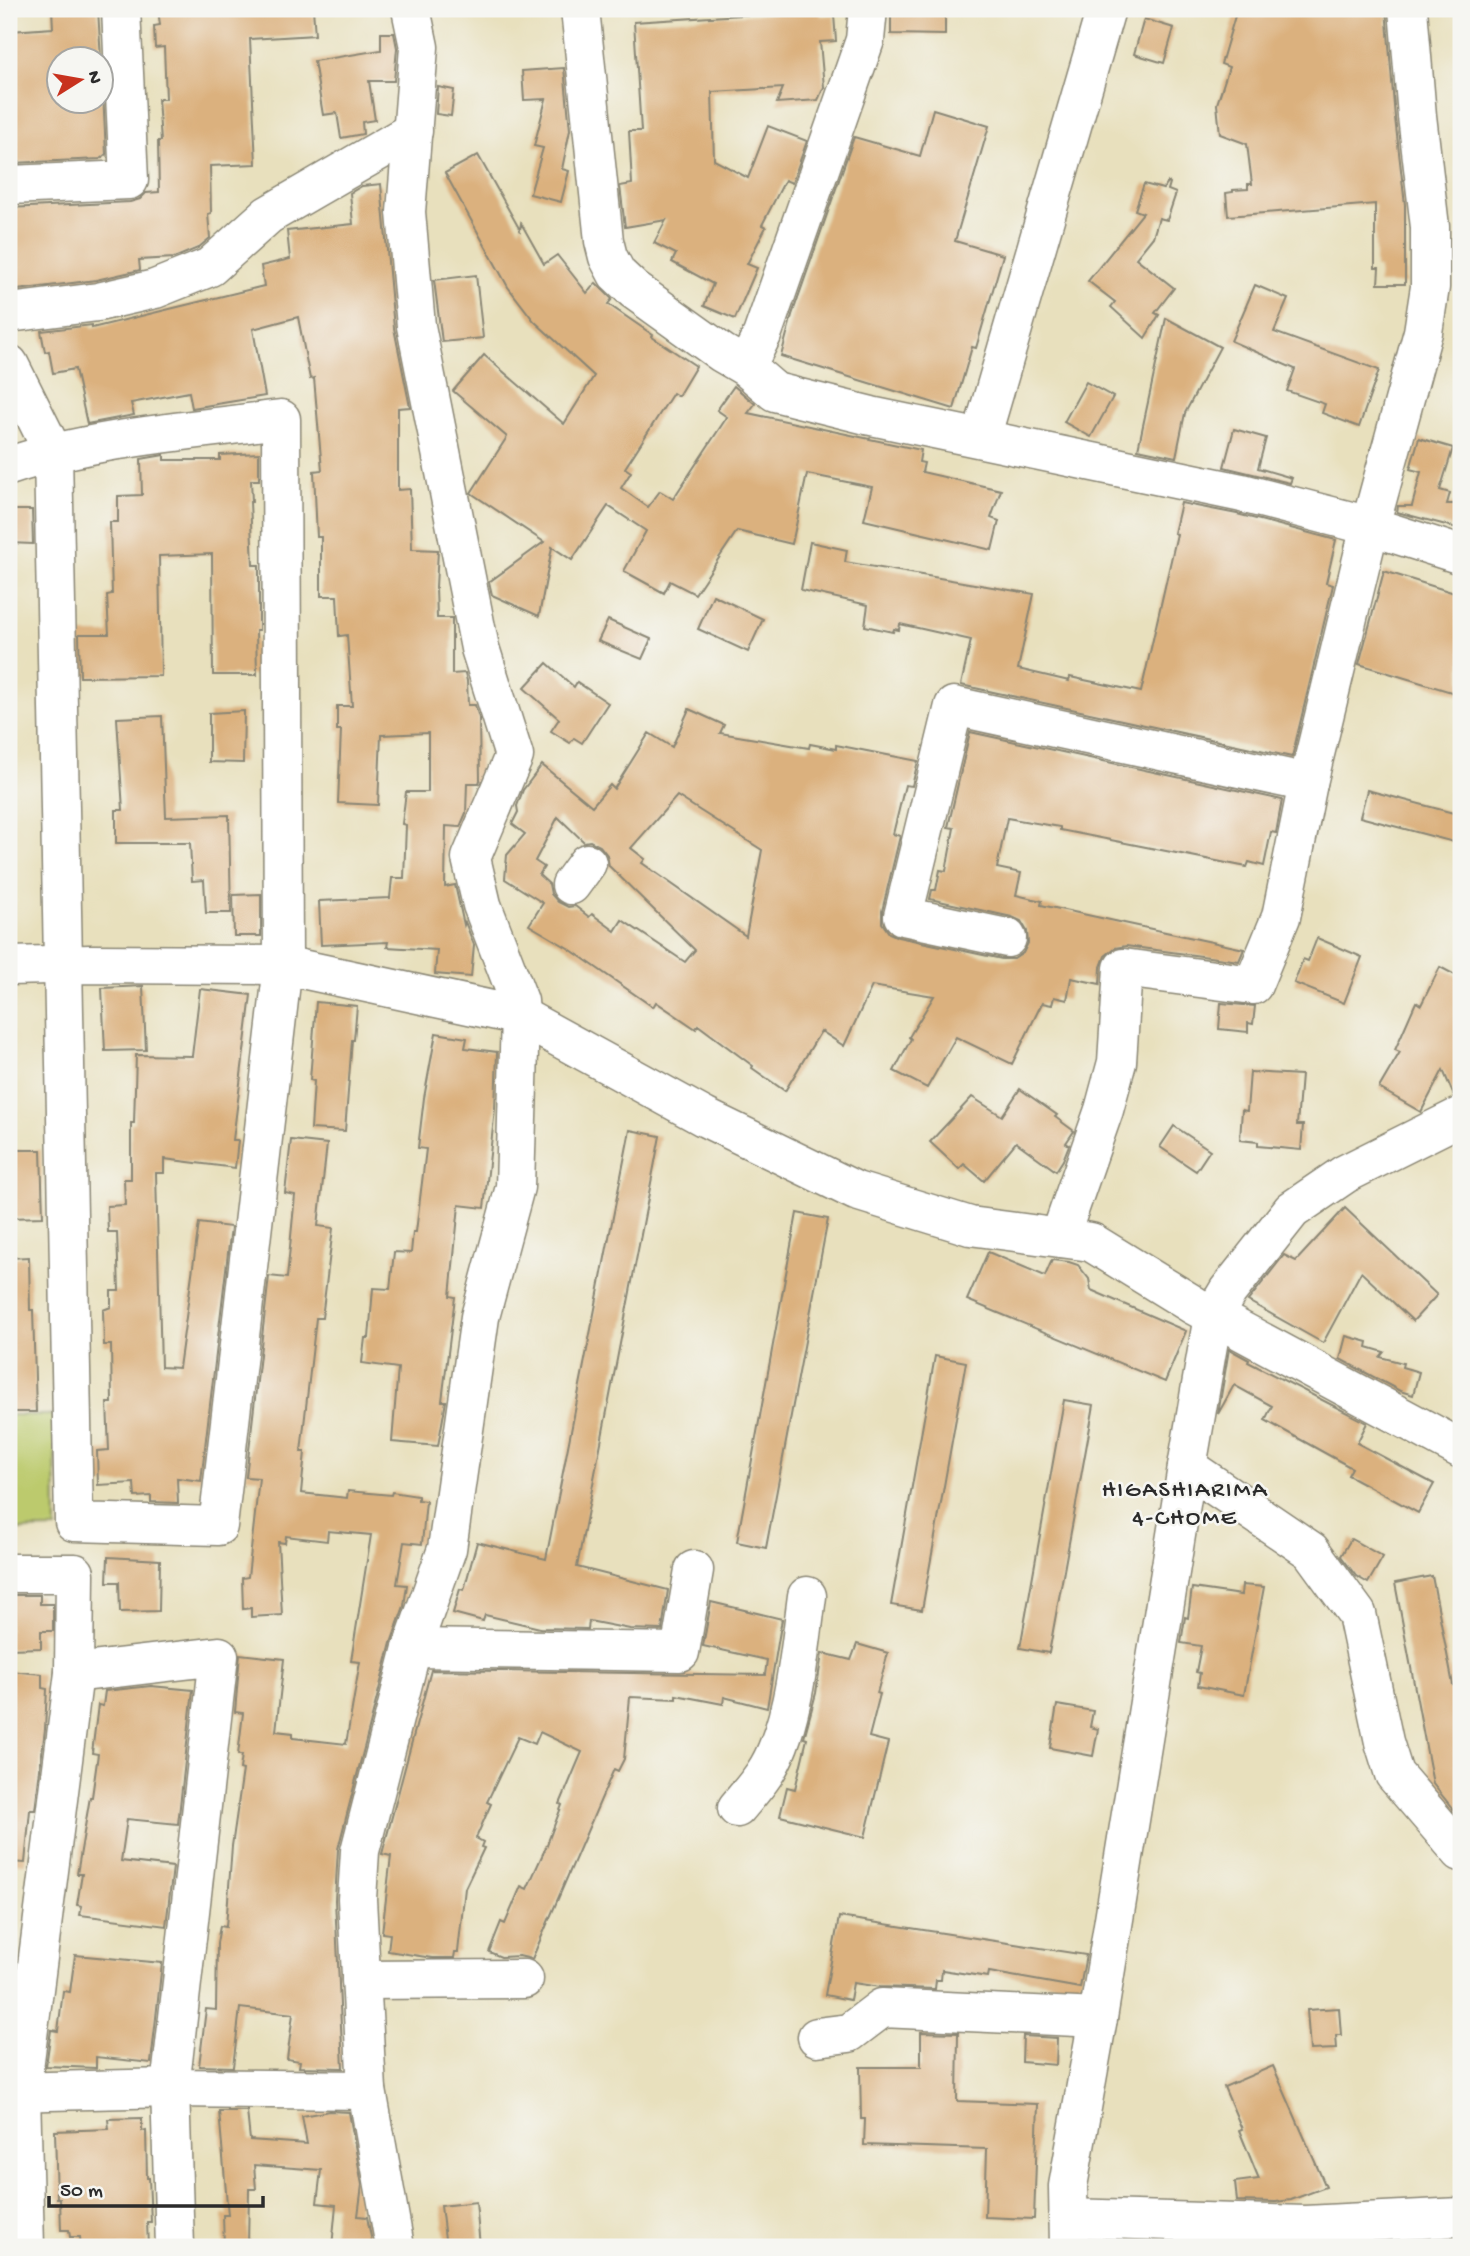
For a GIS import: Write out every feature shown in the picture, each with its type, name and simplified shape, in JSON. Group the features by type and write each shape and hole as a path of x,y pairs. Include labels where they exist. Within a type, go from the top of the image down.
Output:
{"street":[{"path":"9,185 129,180 121,9"},
{"path":"395,2247 366,2090 356,1899 360,1851 412,1648 447,1549 480,1317 515,1187 520,1016 519,1001 482,905 471,859 514,756 480,648 416,326 407,212 419,47 411,9"},
{"path":"580,9 604,241 608,257 617,274 634,290 722,354 747,367 775,392 871,416 1242,493 1370,526 1461,555"},
{"path":"747,367 762,335 865,40 868,9"},
{"path":"981,438 1106,9"},
{"path":"1061,1238 1104,1110 1117,1062 1123,968 1253,985 1281,917 1308,783 1370,526 1423,332 1430,287 1430,227 1408,9"},
{"path":"9,313 98,302 155,289 210,267 268,215 414,131"},
{"path":"9,364 53,452 74,1522 218,1526 283,965 281,419 108,442 53,452 9,466"},
{"path":"1007,938 902,916 954,706 1308,783"},
{"path":"9,966 283,965 520,1016 704,1117 856,1191 970,1226 1091,1242 1213,1316 1461,1449"},
{"path":"1461,1116 1345,1174 1292,1210 1228,1291 1213,1316 1068,2186 1069,2233 1461,2217"},
{"path":"1187,1467 1311,1550 1357,1614 1384,1742 1394,1773 1461,1852"},
{"path":"412,1648 680,1651 694,1570"},
{"path":"9,1573 75,1573 74,1673 15,2092 24,2247"},
{"path":"737,1808 765,1772 785,1727 798,1664 807,1596"},
{"path":"74,1673 219,1656 170,2088 175,2247"},
{"path":"361,1980 524,1979"},
{"path":"817,2037 849,2033 882,2008 1098,2018"},
{"path":"15,2092 170,2088 366,2090"}],"green space":[{"path":"9,1415 55,1415 56,1529 9,1530"}],"building":[{"path":"52,9 98,9 100,46 46,46 46,116 104,116 106,154 100,159 13,163 9,114 9,35 12,35 11,31 53,28"},
{"path":"158,9 313,9 315,35 250,39 256,164 210,166 210,238 198,248 174,258 139,260 140,270 96,280 9,291 9,208 130,202 140,199 146,193 159,192 158,141 161,141 158,99 166,99 164,47 155,48 154,26 160,25"},
{"path":"891,9 945,9 945,35 891,34"},
{"path":"1237,9 1281,9 1280,15 1337,9 1386,9 1405,205 1405,284 1378,284 1379,268 1375,268 1375,204 1228,216 1226,193 1248,189 1248,184 1252,184 1247,144 1220,134 1217,104 1229,67 1221,64"},
{"path":"820,10 821,16 834,15 836,41 820,42 824,87 818,100 777,103 783,88 712,92 714,160 748,178 768,126 807,141 792,183 785,180 762,225 766,227 747,264 757,268 735,319 704,306 713,284 672,262 676,254 654,243 666,220 625,227 620,186 632,184 629,131 641,131 634,22"},
{"path":"1144,19 1174,28 1164,63 1134,54"},
{"path":"381,33 394,33 397,48 394,81 369,81 375,120 362,122 363,134 341,138 337,113 323,115 314,61 381,50"},
{"path":"564,68 570,130 562,169 569,171 561,202 530,194 543,148 534,146 546,99 524,100 522,71"},
{"path":"438,87 454,90 451,116 436,114"},
{"path":"933,109 989,126 955,241 1003,255 976,348 972,347 954,409 781,356 792,315 854,137 920,156"},
{"path":"478,155 520,230 521,223 544,264 557,255 587,293 596,283 612,299 608,304 696,366 678,396 673,393 625,468 631,472 621,488 648,507 660,491 673,499 727,417 717,410 734,386 755,404 748,413 921,450 919,462 924,463 922,472 1001,490 991,518 999,521 992,550 864,520 872,487 807,474 792,544 737,531 695,594 670,581 664,593 624,571 646,531 608,506 572,560 552,547 539,616 492,595 489,582 544,542 471,493 507,437 453,391 484,355 564,424 594,376 534,321 508,287 445,173"},
{"path":"1168,182 1168,190 1176,193 1167,220 1159,218 1153,237 1136,258 1174,288 1155,313 1159,315 1145,338 1111,307 1115,302 1088,281 1143,213 1135,210 1144,184 1163,189"},
{"path":"381,184 394,328 410,407 398,408 398,490 410,489 412,549 438,550 437,618 452,618 452,674 465,673 468,705 475,705 479,718 480,780 479,783 467,783 466,813 460,827 446,826 445,887 455,885 464,925 465,922 474,945 471,977 435,974 437,950 387,947 388,942 321,945 319,901 390,898 392,878 404,878 406,825 402,824 406,792 428,792 428,733 381,735 378,805 338,803 341,730 337,730 337,706 352,706 347,635 339,636 337,596 321,596 321,537 317,537 314,471 322,470 314,378 310,379 298,317 253,329 265,396 192,408 189,392 131,403 134,415 87,424 75,369 53,373 49,351 45,352 41,331 92,325 92,328 264,286 261,266 290,259 287,231 353,224 350,193 362,186"},
{"path":"476,275 483,338 442,342 434,280"},
{"path":"1255,285 1288,299 1274,332 1379,370 1359,427 1322,413 1325,404 1287,391 1295,369 1231,341"},
{"path":"1166,318 1220,347 1185,413 1176,457 1138,449"},
{"path":"1086,382 1113,397 1091,437 1064,422"},
{"path":"1234,429 1266,438 1258,468 1292,478 1290,483 1224,467"},
{"path":"1419,438 1453,448 1440,490 1450,493 1447,504 1461,504 1461,529 1397,512 1398,506 1412,506 1421,472 1410,469"},
{"path":"259,453 259,480 251,480 250,502 253,565 259,565 257,675 213,675 212,554 159,556 161,676 80,677 79,634 109,634 107,595 112,594 110,522 118,522 118,496 142,495 141,459 164,455 164,460 220,460 220,455"},
{"path":"1181,503 1237,514 1336,540 1326,583 1333,585 1292,757 961,685 971,640 900,624 899,630 894,629 893,632 865,626 868,605 801,590 810,542 847,550 845,562 1034,594 1018,669 1069,681 1070,677 1141,692 1177,534 1174,533"},
{"path":"9,510 32,510 33,544 9,543"},
{"path":"1384,571 1461,595 1461,695 1359,664"},
{"path":"713,595 763,619 748,652 698,629"},
{"path":"608,620 651,639 642,659 598,641"},
{"path":"547,663 574,687 577,682 608,703 582,743 574,738 570,743 551,731 559,719 524,688"},
{"path":"689,709 724,725 720,733 809,748 810,744 836,749 836,745 918,761 912,786 905,785 893,834 900,836 882,911 882,923 889,933 898,937 1002,959 1014,959 1023,953 1028,943 1027,931 1021,921 930,899 932,890 936,890 940,870 946,871 954,828 948,827 970,732 1282,800 1276,833 1271,832 1264,866 1249,862 1247,867 1007,818 997,868 1021,873 1016,895 1042,901 1041,905 1244,949 1239,961 1126,946 1115,948 1105,956 1100,984 1071,978 1067,1000 1054,997 1052,1005 1042,1003 1012,1064 956,1037 927,1088 894,1071 911,1039 909,1037 934,996 872,986 844,1046 821,1031 785,1091 698,1025 696,1029 656,1002 653,1007 568,948 529,925 543,903 505,879 507,855 525,834 512,824 518,812 517,806 523,790 542,765 592,806 610,785 614,789 649,733 672,747","holes":["677,796 762,850 746,936 642,863 645,859 631,848","558,817 584,842 590,841 600,846 607,855 609,866 695,950 685,962 622,920 615,931 592,914 589,917 575,906 568,907 558,902 551,894 549,884 539,875 544,867 535,861"]},
{"path":"244,711 243,763 209,762 209,713"},
{"path":"162,716 166,817 229,815 231,913 206,913 204,880 192,881 190,843 116,843 116,810 123,810 117,718"},
{"path":"1367,790 1461,815 1461,844 1360,817"},
{"path":"261,894 261,936 234,936 233,895"},
{"path":"1317,938 1362,957 1344,1003 1294,983 1303,959 1308,961"},
{"path":"1440,967 1461,978 1461,1094 1454,1096 1443,1070 1421,1112 1379,1088 1400,1052 1395,1050 1416,1002 1421,1005"},
{"path":"143,986 146,1050 105,1051 102,988"},
{"path":"200,989 251,995 233,1140 238,1140 235,1168 164,1159 164,1173 156,1173 161,1367 179,1368 199,1223 231,1227 201,1481 177,1478 178,1503 151,1502 151,1496 135,1497 134,1483 98,1485 97,1451 109,1450 107,1403 112,1403 111,1345 104,1345 103,1310 111,1307 111,1291 119,1291 117,1232 108,1232 107,1206 125,1205 124,1179 131,1179 131,1123 134,1123 136,1055 192,1056"},
{"path":"316,1002 357,1006 345,1131 311,1129 314,1081 310,1080"},
{"path":"1221,1003 1255,1006 1253,1024 1248,1023 1248,1032 1219,1029"},
{"path":"436,1033 467,1038 465,1048 497,1052 495,1109 484,1208 459,1205 450,1296 455,1297 442,1401 446,1401 438,1446 392,1442 398,1368 362,1363 365,1338 369,1338 373,1288 390,1289 394,1252 411,1253 413,1232 416,1232 426,1149 418,1148"},
{"path":"1250,1072 1301,1075 1297,1125 1303,1125 1301,1150 1258,1146 1258,1142 1240,1140 1242,1110 1247,1111"},
{"path":"1020,1089 1057,1115 1055,1117 1074,1131 1066,1143 1069,1145 1056,1171 1016,1142 984,1181 964,1164 959,1169 930,1142 972,1097 1002,1116"},
{"path":"1174,1126 1210,1150 1196,1171 1160,1147"},
{"path":"630,1130 660,1136 577,1567 668,1590 662,1630 630,1629 589,1621 588,1629 540,1628 485,1615 483,1621 453,1613 460,1589 464,1590 477,1542 546,1559"},
{"path":"291,1140 327,1144 318,1226 333,1228 322,1318 316,1318 301,1452 305,1452 301,1493 347,1498 348,1491 391,1495 392,1492 418,1496 418,1500 426,1501 422,1544 404,1542 397,1584 407,1585 404,1606 391,1643 338,1849 335,1900 343,2068 299,2067 300,2061 287,2059 293,2014 240,2008 233,2067 199,2066 206,2009 216,2010 217,1943 220,1926 226,1927 232,1846 243,1770 240,1769 242,1755 238,1755 243,1713 235,1712 240,1654 284,1659 276,1731 293,1733 293,1738 346,1744 360,1662 351,1661 371,1535 328,1531 327,1541 286,1536 285,1543 278,1542 282,1615 251,1617 251,1608 243,1609 242,1578 248,1577 259,1478 246,1477 269,1276 287,1278 295,1195 285,1193"},
{"path":"9,1150 41,1150 43,1217 9,1218"},
{"path":"1345,1208 1437,1295 1413,1321 1361,1272 1323,1343 1248,1301 1284,1255 1296,1261"},
{"path":"797,1213 828,1219 766,1548 737,1542"},
{"path":"988,1252 1045,1276 1052,1260 1078,1265 1089,1279 1091,1290 1186,1331 1165,1382 967,1300"},
{"path":"29,1257 36,1412 9,1412 9,1258"},
{"path":"1346,1336 1368,1342 1367,1347 1384,1352 1380,1357 1403,1363 1402,1367 1419,1372 1413,1395 1400,1391 1340,1359"},
{"path":"1229,1349 1249,1360 1248,1362 1367,1423 1357,1443 1434,1484 1418,1513 1348,1475 1352,1468 1265,1420 1272,1406 1234,1385 1218,1414"},
{"path":"935,1356 966,1362 922,1610 891,1605"},
{"path":"1064,1400 1094,1405 1049,1653 1020,1648"},
{"path":"1351,1539 1383,1557 1368,1583 1356,1576 1341,1556"},
{"path":"108,1557 160,1560 159,1611 120,1612 119,1582 107,1582"},
{"path":"1432,1576 1453,1685 1458,1684 1461,1700 1461,1819 1433,1784 1395,1583"},
{"path":"1242,1585 1264,1587 1244,1695 1198,1686 1200,1673 1196,1672 1201,1646 1181,1643 1192,1588 1241,1595"},
{"path":"9,1595 40,1595 40,1604 53,1604 53,1631 41,1631 41,1648 9,1649"},
{"path":"711,1602 782,1619 767,1708 724,1697 723,1704 676,1695 676,1699 630,1697 624,1759 618,1771 614,1769 532,1959 519,1956 501,1957 489,1952 501,1922 505,1924 521,1886 527,1889 582,1752 540,1732 535,1744 518,1737 487,1802 491,1804 476,1838 483,1842 481,1847 484,1848 465,1888 458,1952 455,1952 454,1958 432,1958 388,1951 390,1934 382,1933 391,1856 382,1854 431,1670 765,1675 767,1660 703,1646"},
{"path":"857,1644 888,1653 869,1737 888,1742 865,1837 780,1816 787,1787 795,1789 822,1653 851,1660"},
{"path":"9,1671 42,1674 42,1688 47,1689 35,1810 30,1810 25,1863 9,1862"},
{"path":"151,1686 193,1690 178,1824 127,1819 121,1861 173,1867 166,1926 80,1915 82,1906 77,1905 82,1874 77,1874 98,1754 92,1753 98,1705 103,1706 105,1691"},
{"path":"1057,1705 1093,1711 1090,1727 1098,1729 1093,1756 1050,1748"},
{"path":"839,1917 1086,1955 1080,1988 989,1972 988,1977 942,1970 941,1980 936,1980 935,1989 853,1983 850,2000 825,1995"},
{"path":"75,1955 162,1963 151,2063 96,2057 96,2068 46,2066 51,2030 58,2031 63,1991 70,1992"},
{"path":"1339,2008 1341,2035 1336,2035 1337,2049 1310,2050 1307,2010"},
{"path":"921,2032 958,2033 957,2101 1038,2104 1034,2219 985,2217 987,2149 864,2145 865,2119 861,2119 860,2067 921,2067"},
{"path":"1023,2036 1057,2038 1056,2065 1022,2062"},
{"path":"1273,2066 1326,2187 1291,2200 1237,2201 1235,2182 1259,2179 1224,2087"},
{"path":"219,2111 247,2111 250,2140 307,2144 302,2116 329,2111 349,2112 362,2185 358,2216 367,2217 370,2247 332,2247 336,2205 317,2203 321,2170 254,2165 256,2189 249,2189 248,2247 224,2247 223,2215 228,2215"},
{"path":"142,2118 142,2131 146,2130 149,2178 151,2222 147,2222 148,2247 81,2247 80,2237 70,2237 69,2230 61,2230 55,2131 109,2129 108,2119"},
{"path":"476,2202 480,2247 446,2247 441,2206"}],"district":[{"name":"HIGASHIARIMA 4-CHOME","path":"1185,1502"}]}
